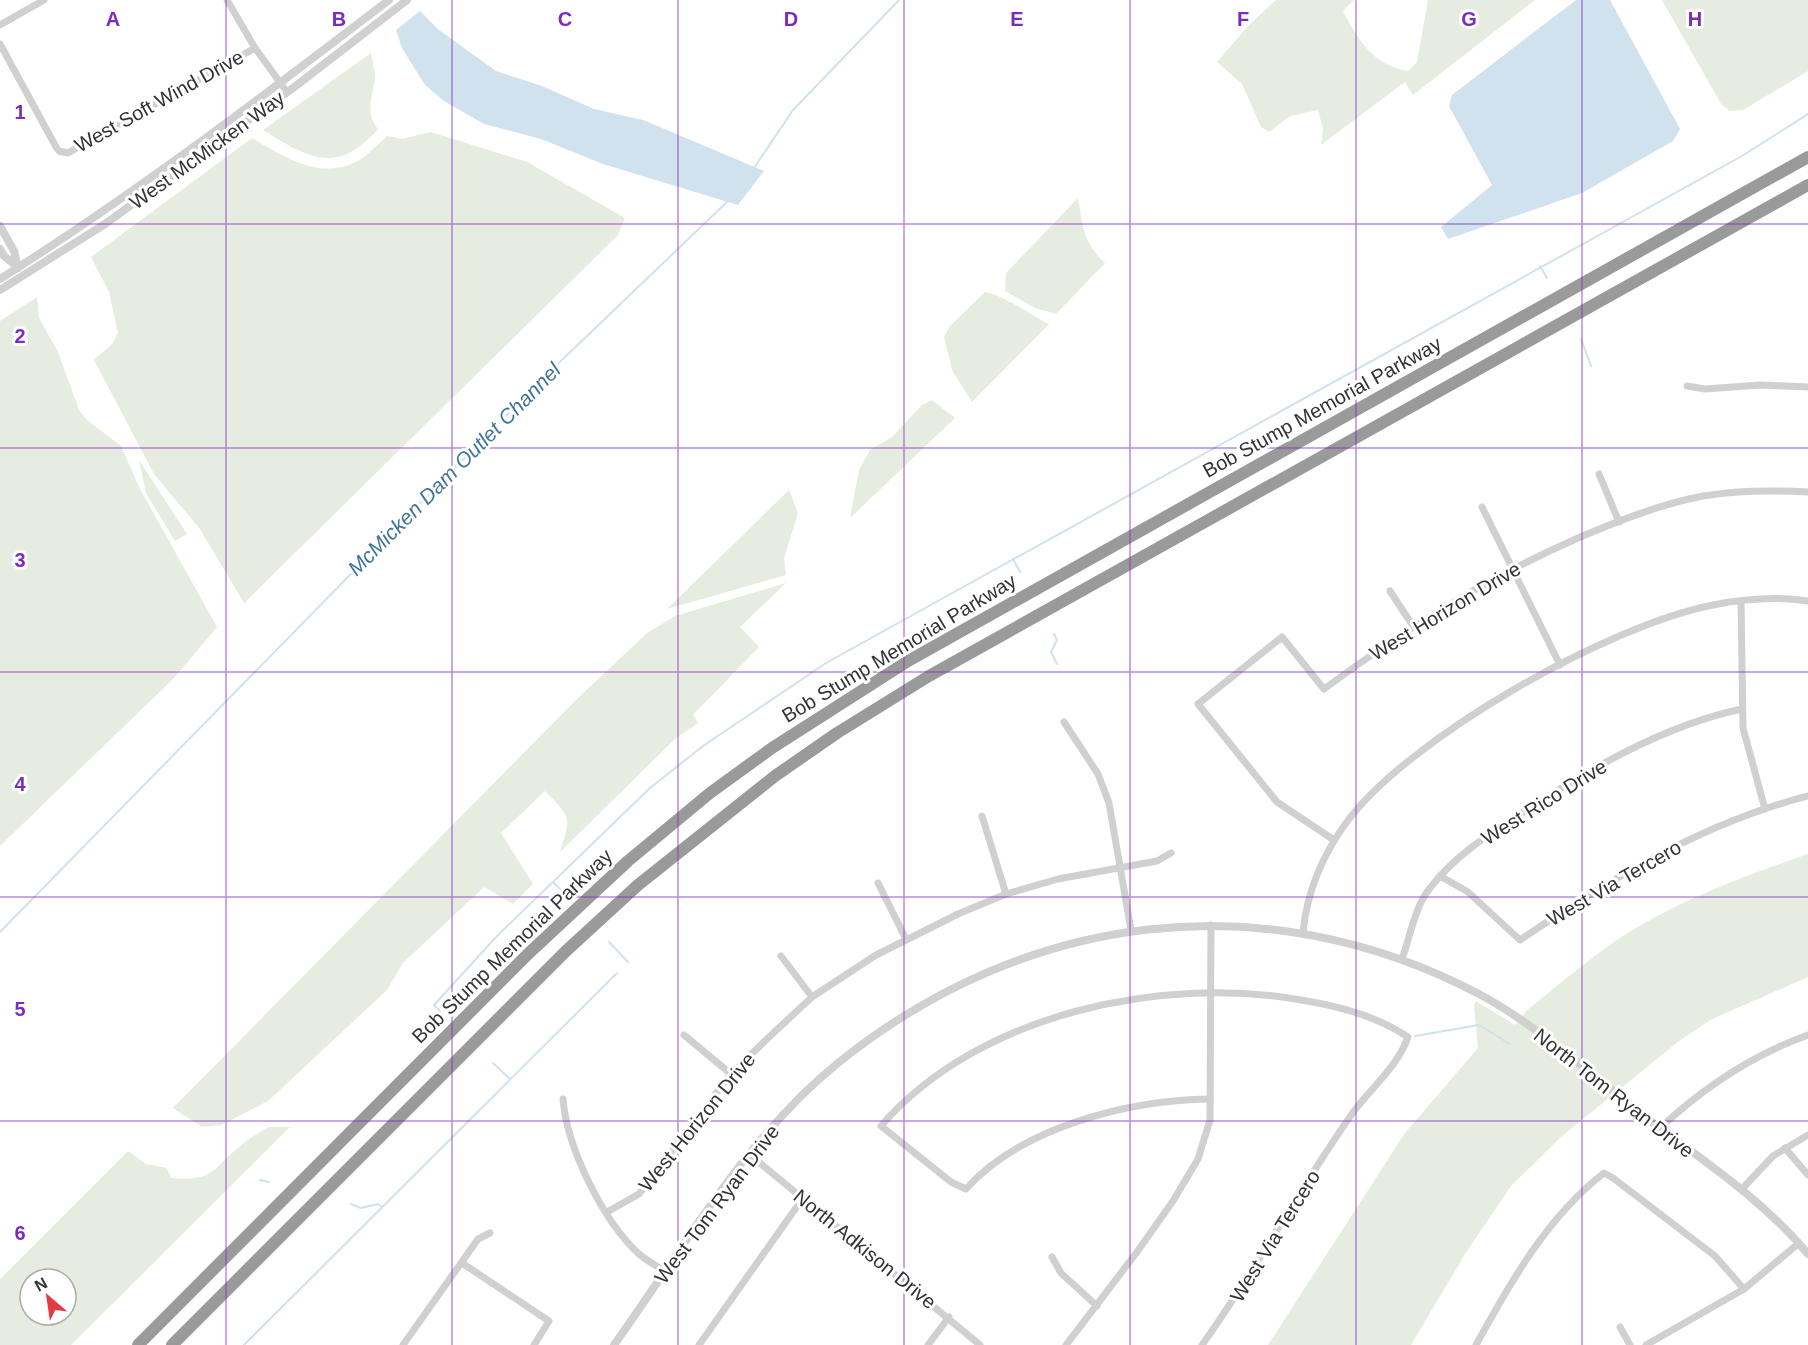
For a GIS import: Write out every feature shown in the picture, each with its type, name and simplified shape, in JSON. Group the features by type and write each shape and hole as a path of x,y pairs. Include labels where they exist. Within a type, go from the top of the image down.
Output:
{"highway":[{"name":"Bob Stump Memorial Parkway","path":"138,1345 578,906 684,814 772,748 855,692 932,647 1808,157"},
{"name":"Bob Stump Memorial Parkway","path":"172,1345 566,951 661,864 775,776 855,721 929,676 1808,185"}],"street":[{"path":"0,25 44,0"},
{"path":"227,0 255,48 287,92"},
{"name":"West McMicken Way","path":"0,290 21,271 281,84 389,0"},
{"name":"West McMicken Way","path":"0,279 21,271 105,224 287,92 407,0"},
{"name":"West Soft Wind Drive","path":"0,44 56,147 64,152 72,152 255,48"},
{"path":"0,226 14,251 21,271"},
{"path":"0,249 21,271"},
{"path":"1687,386 1705,389 1760,385 1808,387"},
{"path":"1599,474 1619,522"},
{"name":"West Horizon Drive","path":"1334,840 1277,802 1198,704 1282,637 1324,689 1413,626 1512,569 1619,522 1702,496 1749,490 1808,492"},
{"path":"1482,507 1560,664"},
{"path":"1390,591 1413,626"},
{"path":"1303,932 1305,908 1320,866 1334,840 1383,783 1424,749 1560,664 1677,615 1712,605 1764,598 1808,601"},
{"path":"1741,601 1742,709 1750,760 1765,809"},
{"name":"West Rico Drive","path":"1402,959 1428,890 1440,876 1483,838 1573,780 1660,737 1713,715 1742,709"},
{"path":"1064,722 1098,774 1109,803 1131,930"},
{"name":"West Via Tercero","path":"1440,876 1467,892 1520,940 1624,873 1687,840 1765,809 1808,796"},
{"path":"982,816 1006,894"},
{"name":"West Horizon Drive","path":"607,1212 639,1194 731,1074 812,998 876,955 1006,894 1058,879 1157,861 1171,853"},
{"path":"878,883 906,939"},
{"path":"1066,1345 1173,1201 1198,1159 1210,1120 1211,925"},
{"name":"West Tom Ryan Drive","path":"614,1345 749,1154 802,1095 838,1063 949,989 1035,955 1131,930 1211,925 1303,932 1362,946 1402,959"},
{"path":"781,956 812,998"},
{"name":"North Tom Ryan Drive","path":"1402,959 1486,998 1549,1042 1742,1190 1808,1254"},
{"path":"1210,993 1188,993 1090,1007 1037,1024 946,1069 919,1087 881,1126 951,1182 966,1189 981,1172 1014,1149 1046,1133 1116,1112 1182,1099 1210,1099"},
{"name":"West Via Tercero","path":"1202,1345 1239,1294 1354,1112 1403,1050 1408,1038 1390,1025 1345,1009 1278,995 1210,993"},
{"path":"684,1035 731,1074"},
{"path":"1660,1128 1686,1104 1722,1077 1766,1052 1808,1035"},
{"path":"563,1099 565,1124 574,1151 607,1212 640,1254 666,1272"},
{"path":"1742,1190 1773,1156 1808,1135"},
{"path":"1785,1148 1808,1175"},
{"name":"North Adkison Drive","path":"749,1154 949,1317 980,1345"},
{"path":"1476,1345 1523,1265 1556,1220 1604,1173 1714,1256 1744,1289"},
{"path":"699,1345 803,1198"},
{"path":"403,1345 478,1239 490,1233"},
{"path":"1646,1345 1744,1289 1799,1244"},
{"path":"1052,1257 1061,1273 1097,1306"},
{"path":"462,1263 549,1322 534,1345"},
{"path":"928,1345 949,1317"},
{"path":"1620,1327 1630,1345"}],"shaded area":[{"path":"1276,0 1354,0 1343,11 1361,41 1368,50 1386,64 1408,71 1417,62 1428,0 1535,0 1413,95 1405,82 1321,145 1323,129 1318,110 1290,116 1269,132 1261,127 1242,84 1217,62 1249,25"},
{"path":"1662,0 1808,0 1808,71 1743,110 1730,111 1721,104"},
{"path":"371,53 375,77 370,110 378,129 363,144 349,153 322,158 294,148 263,130"},
{"path":"431,132 527,162 625,218 618,235 244,603 200,529 154,474 94,360 112,344 118,333 109,292 91,257 252,138 290,159 316,168 330,169 344,167 358,161 387,136 402,139"},
{"path":"1078,198 1088,241 1105,263 1056,314 1035,308 1005,291 1006,273"},
{"path":"985,292 1009,301 1049,324 972,402 952,370 944,337 950,326"},
{"path":"37,297 39,318 58,352 79,410 87,420 121,446 140,489 217,627 174,678 0,846 0,321"},
{"path":"932,400 955,418 850,518 859,470 870,450 892,437 922,405"},
{"path":"139,460 187,534 175,541 146,493"},
{"path":"789,490 798,513 784,558 786,575 667,609"},
{"path":"786,583 740,627 759,647 693,715 698,723 675,739 560,852 567,818 545,791 501,833 533,884 513,904 484,887 403,963 387,990 268,1101 221,1125 202,1127 173,1108 576,700 647,633 675,616"},
{"path":"1808,854 1808,977 1712,1019 1679,1041 1562,1136 1511,1186 1465,1254 1411,1345 1268,1345 1405,1133 1478,1048 1474,1005 1476,1001 1515,1025 1527,1010 1567,978 1608,947 1656,916 1720,886"},
{"path":"268,1127 290,1127 71,1345 0,1345 0,1279 128,1151 146,1164 167,1168 171,1178 185,1179 204,1176 211,1172 243,1143"}],"water":[{"path":"1576,0 1610,0 1680,129 1673,141 1582,193 1448,239 1441,227 1492,185 1449,106 1452,95"},
{"path":"420,11 439,30 496,71 542,86 594,109 643,120 764,171 738,205 603,164 541,139 484,124 444,101 425,85 402,48 396,30"}],"waterway":[{"name":"McMicken Dam Outlet Channel","path":"754,168 793,110 899,0"},
{"path":"440,1011 434,1005 497,936 650,788 703,746 826,663 1742,156 1808,114"},
{"name":"McMicken Dam Outlet Channel","path":"0,932 541,380 728,201"},
{"path":"1540,266 1547,278"},
{"path":"1581,339 1591,366"},
{"path":"1013,559 1020,572"},
{"path":"1054,634 1057,640 1051,652 1057,664"},
{"path":"553,882 561,890"},
{"path":"609,942 628,962"},
{"path":"244,1345 617,973"},
{"path":"1415,1036 1479,1025 1510,1044"},
{"path":"493,1063 510,1079"},
{"path":"260,1180 269,1182"},
{"path":"351,1204 361,1208 378,1204 382,1207"}]}
